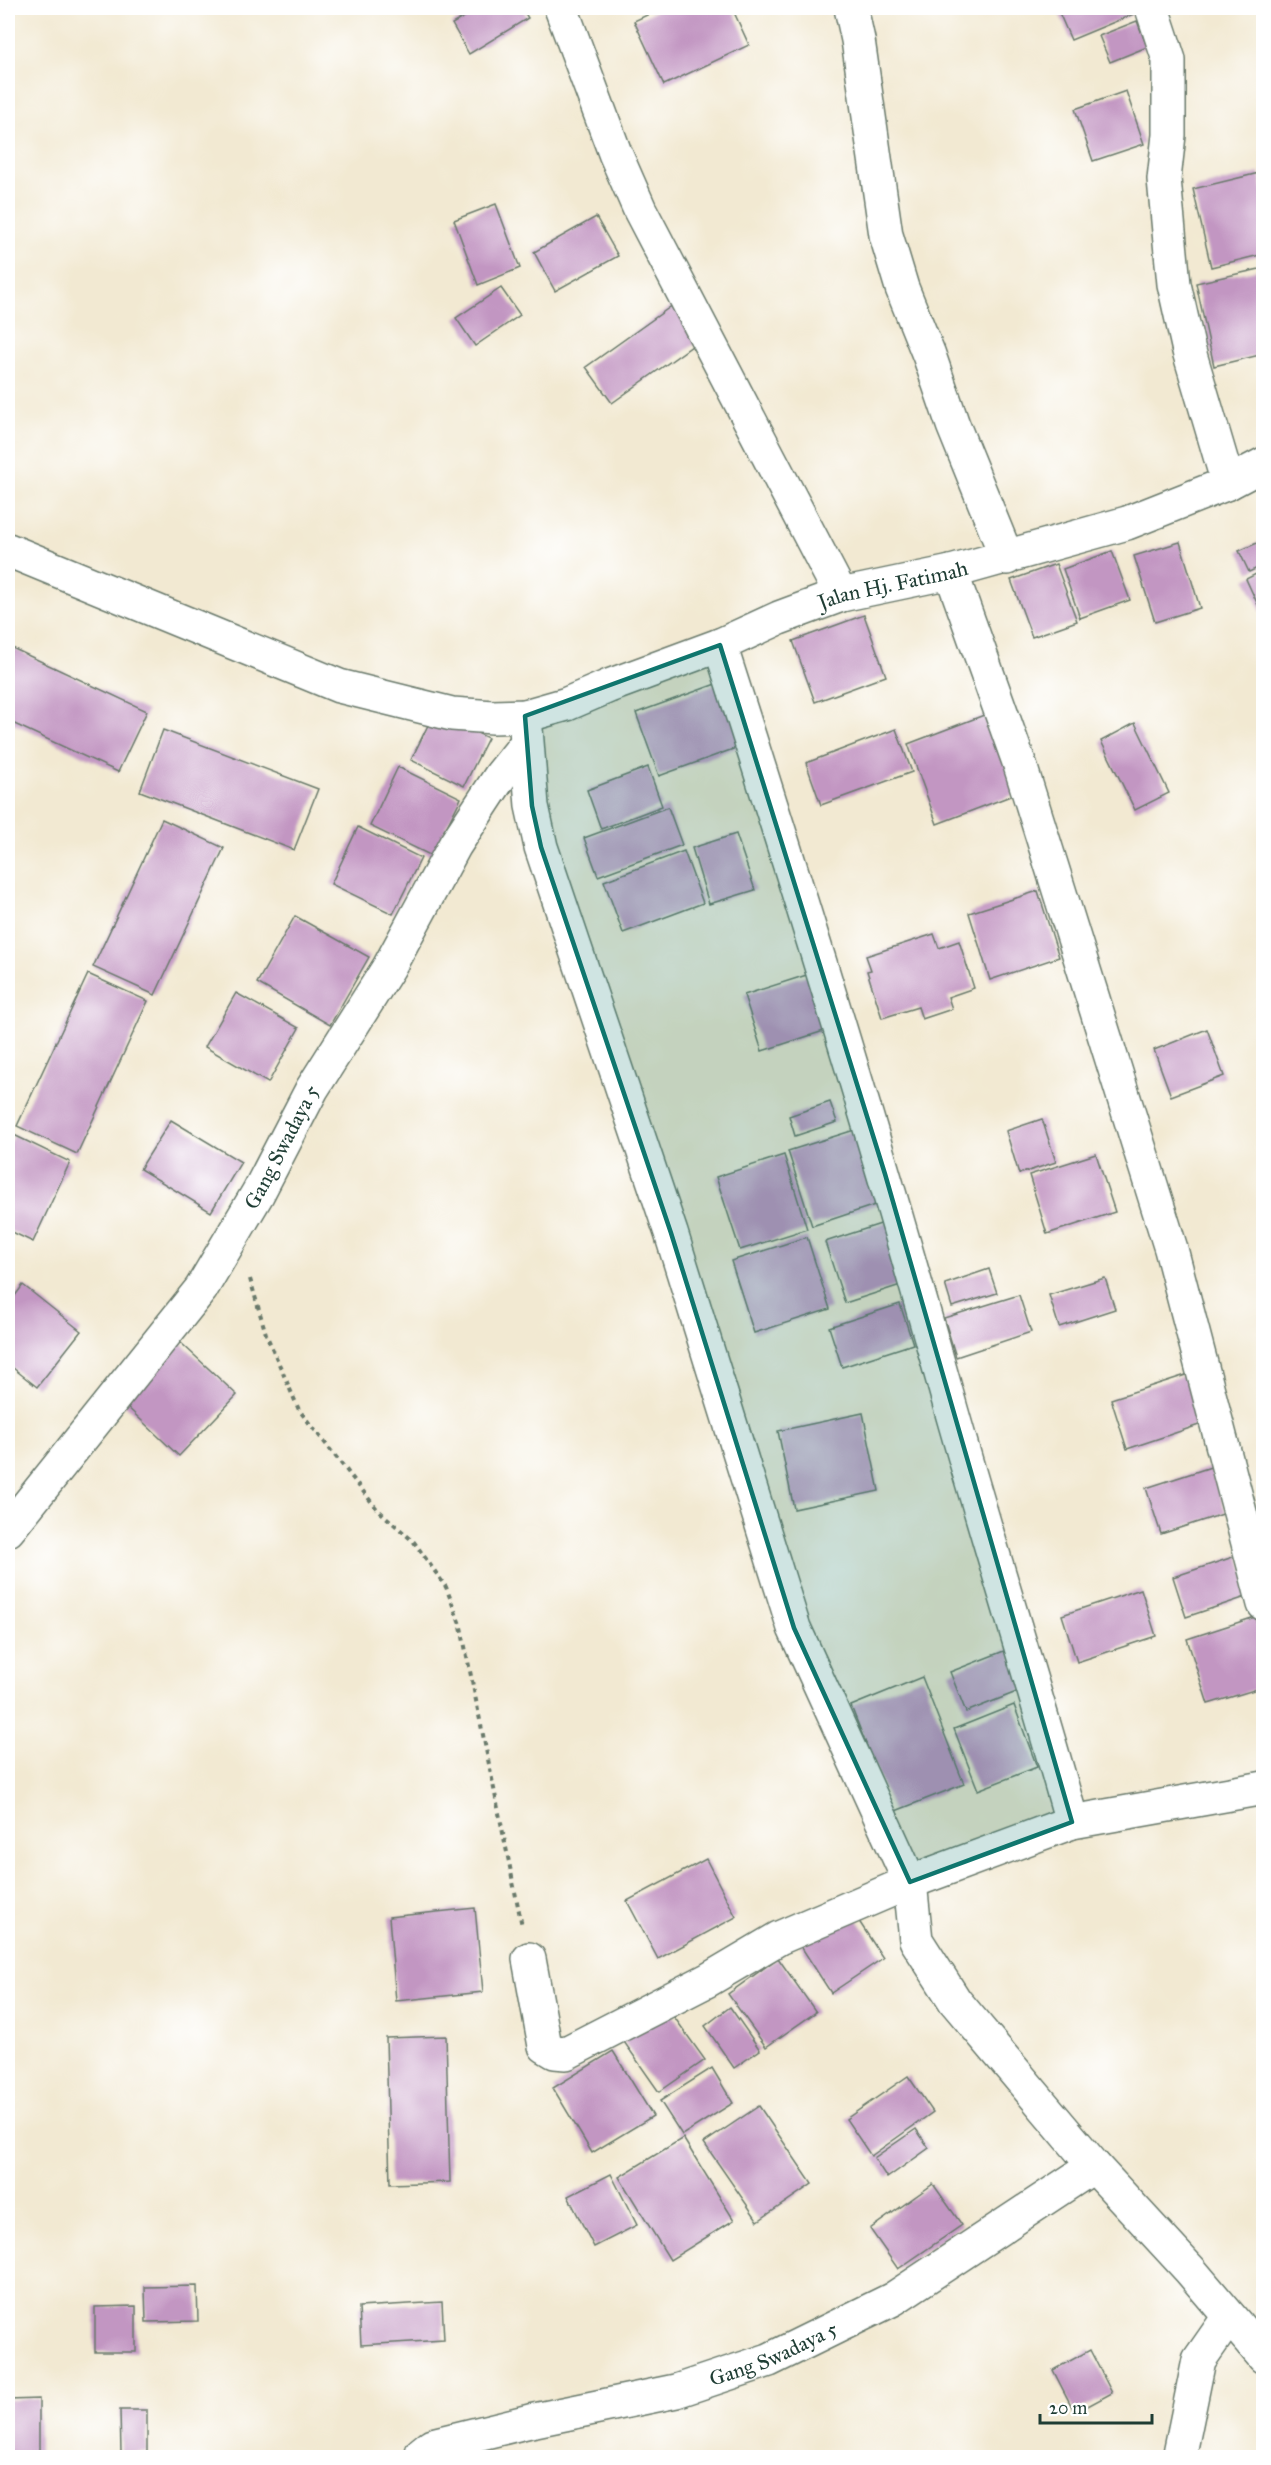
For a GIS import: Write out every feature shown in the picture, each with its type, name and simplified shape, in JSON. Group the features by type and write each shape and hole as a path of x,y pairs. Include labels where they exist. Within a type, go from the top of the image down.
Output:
{"street":[{"path":"561,8 615,153 640,210 841,596"},
{"path":"851,8 858,40 886,235 902,288 929,355 952,426 1007,558"},
{"path":"1152,8 1169,60 1169,135 1164,179 1174,284 1189,351 1228,483"},
{"name":"Jalan Hj. Fatimah","path":"8,550 339,686 452,714 493,717 526,730 567,704 720,645 779,618 841,596 1007,558 1127,523 1228,483 1263,464"},
{"path":"951,572 1020,765 1171,1249 1263,1604"},
{"path":"720,645 804,906 882,1163 1072,1822"},
{"path":"526,730 532,806 541,847 670,1233 794,1628 910,1882 916,1940 955,2001 1094,2166 1190,2270 1263,2357"},
{"name":"Gang Swadaya 5","path":"8,1530 201,1289 258,1193 312,1089 389,967 455,845 501,775 526,730"},
{"path":"529,1959 545,2046 555,2052 566,2053 708,1980 779,1938 910,1882 1072,1822 1263,1788"},
{"name":"Gang Swadaya 5","path":"422,2457 422,2453 432,2445 530,2421 676,2391 769,2360 892,2299 1094,2166"},
{"path":"1179,2457 1199,2360 1229,2317"}],"path":[{"path":"248,1269 266,1334 299,1410 377,1509 414,1542 446,1587 460,1627 529,1959"}],"highlighted area":[{"path":"720,645 885,1174 1072,1822 910,1882 794,1628 671,1233 541,847 532,806 525,716"}],"building":[{"path":"480,8 522,8 528,18 469,54 452,24"},
{"path":"662,8 732,8 749,45 664,85 634,21"},
{"path":"1057,8 1148,8 1071,40"},
{"path":"1137,21 1147,47 1110,62 1099,36"},
{"path":"1126,91 1144,144 1093,161 1075,109"},
{"path":"1259,173 1264,193 1264,254 1211,267 1193,189"},
{"path":"496,204 520,268 478,285 454,220"},
{"path":"596,217 618,256 555,291 534,252"},
{"path":"1264,268 1264,354 1214,366 1196,283"},
{"path":"501,288 520,315 475,346 456,318"},
{"path":"680,300 706,336 612,403 586,367"},
{"path":"1264,540 1264,565 1249,572 1239,551"},
{"path":"1180,542 1200,608 1155,622 1134,556"},
{"path":"1112,551 1130,600 1080,618 1063,569"},
{"path":"1056,564 1077,621 1032,637 1011,580"},
{"path":"1264,570 1264,618 1246,579"},
{"path":"864,615 886,676 815,702 793,641"},
{"path":"8,646 147,711 118,772 8,721"},
{"path":"724,681 747,744 659,776 636,713"},
{"path":"992,712 1021,792 937,824 908,744"},
{"path":"434,713 488,738 464,786 411,760"},
{"path":"1135,723 1169,793 1135,810 1101,741"},
{"path":"896,729 912,772 821,805 806,763"},
{"path":"163,730 318,789 294,850 140,791"},
{"path":"398,767 461,798 432,856 370,826"},
{"path":"648,767 662,806 601,829 587,790"},
{"path":"668,807 682,845 598,876 584,838"},
{"path":"162,819 224,848 155,995 93,967"},
{"path":"358,827 421,858 393,914 331,884"},
{"path":"736,834 755,890 709,904 692,848"},
{"path":"684,851 703,903 623,933 604,881"},
{"path":"1038,891 1059,957 990,980 969,913"},
{"path":"295,916 369,957 330,1025 257,983"},
{"path":"934,934 939,948 959,941 974,988 948,997 952,1009 922,1019 918,1007 882,1018 867,971 871,970 866,956"},
{"path":"816,972 833,1028 762,1051 744,995"},
{"path":"88,974 148,1001 77,1154 17,1126"},
{"path":"236,993 299,1028 268,1083 205,1047"},
{"path":"1207,1029 1224,1076 1171,1096 1154,1050"},
{"path":"830,1102 837,1122 795,1136 789,1116"},
{"path":"1042,1119 1056,1162 1019,1174 1006,1131"},
{"path":"171,1120 241,1162 211,1212 140,1169"},
{"path":"864,1127 887,1201 812,1226 788,1151"},
{"path":"14,1135 70,1162 33,1242 8,1230 8,1148"},
{"path":"1096,1154 1115,1212 1047,1234 1029,1175"},
{"path":"784,1155 807,1229 740,1250 716,1177"},
{"path":"893,1220 913,1281 845,1303 825,1242"},
{"path":"807,1237 830,1309 754,1333 731,1261"},
{"path":"989,1269 997,1293 952,1307 945,1284"},
{"path":"1105,1278 1115,1309 1059,1327 1049,1295"},
{"path":"23,1285 81,1331 37,1387 8,1364 8,1305"},
{"path":"1019,1295 1031,1332 956,1357 944,1318"},
{"path":"900,1304 913,1344 842,1367 829,1327"},
{"path":"180,1342 237,1395 179,1456 123,1403"},
{"path":"1192,1373 1208,1422 1127,1449 1111,1399"},
{"path":"863,1413 879,1491 794,1509 778,1431"},
{"path":"1211,1467 1226,1513 1161,1534 1146,1488"},
{"path":"1239,1555 1252,1595 1186,1617 1173,1577"},
{"path":"1141,1589 1156,1636 1077,1662 1062,1615"},
{"path":"1255,1617 1264,1644 1264,1687 1208,1704 1187,1639"},
{"path":"1009,1649 1024,1689 966,1712 950,1672"},
{"path":"922,1677 964,1784 893,1812 851,1706"},
{"path":"1014,1705 1037,1767 978,1790 954,1729"},
{"path":"706,1859 736,1917 658,1959 627,1901"},
{"path":"475,1908 483,1992 396,2001 389,1917"},
{"path":"853,1912 883,1958 831,1993 800,1945"},
{"path":"778,1958 816,2012 766,2047 728,1994"},
{"path":"667,2007 705,2060 659,2092 622,2039"},
{"path":"730,2007 760,2050 734,2068 705,2026"},
{"path":"446,2036 450,2182 390,2184 386,2038"},
{"path":"613,2051 653,2116 592,2153 553,2088"},
{"path":"712,2068 733,2103 682,2135 660,2101"},
{"path":"908,2076 933,2112 871,2156 846,2119"},
{"path":"759,2106 812,2184 758,2221 704,2143"},
{"path":"916,2129 929,2148 887,2178 874,2158"},
{"path":"683,2138 734,2220 670,2260 619,2177"},
{"path":"611,2174 637,2225 594,2247 568,2196"},
{"path":"933,2184 962,2225 898,2269 870,2229"},
{"path":"197,2286 198,2321 146,2322 145,2287"},
{"path":"442,2302 444,2340 361,2345 359,2307"},
{"path":"136,2306 136,2352 95,2352 95,2307"},
{"path":"1090,2350 1112,2393 1075,2413 1053,2370"},
{"path":"39,2399 39,2458 8,2458 8,2400"},
{"path":"120,2410 147,2410 147,2452 121,2453"}]}
